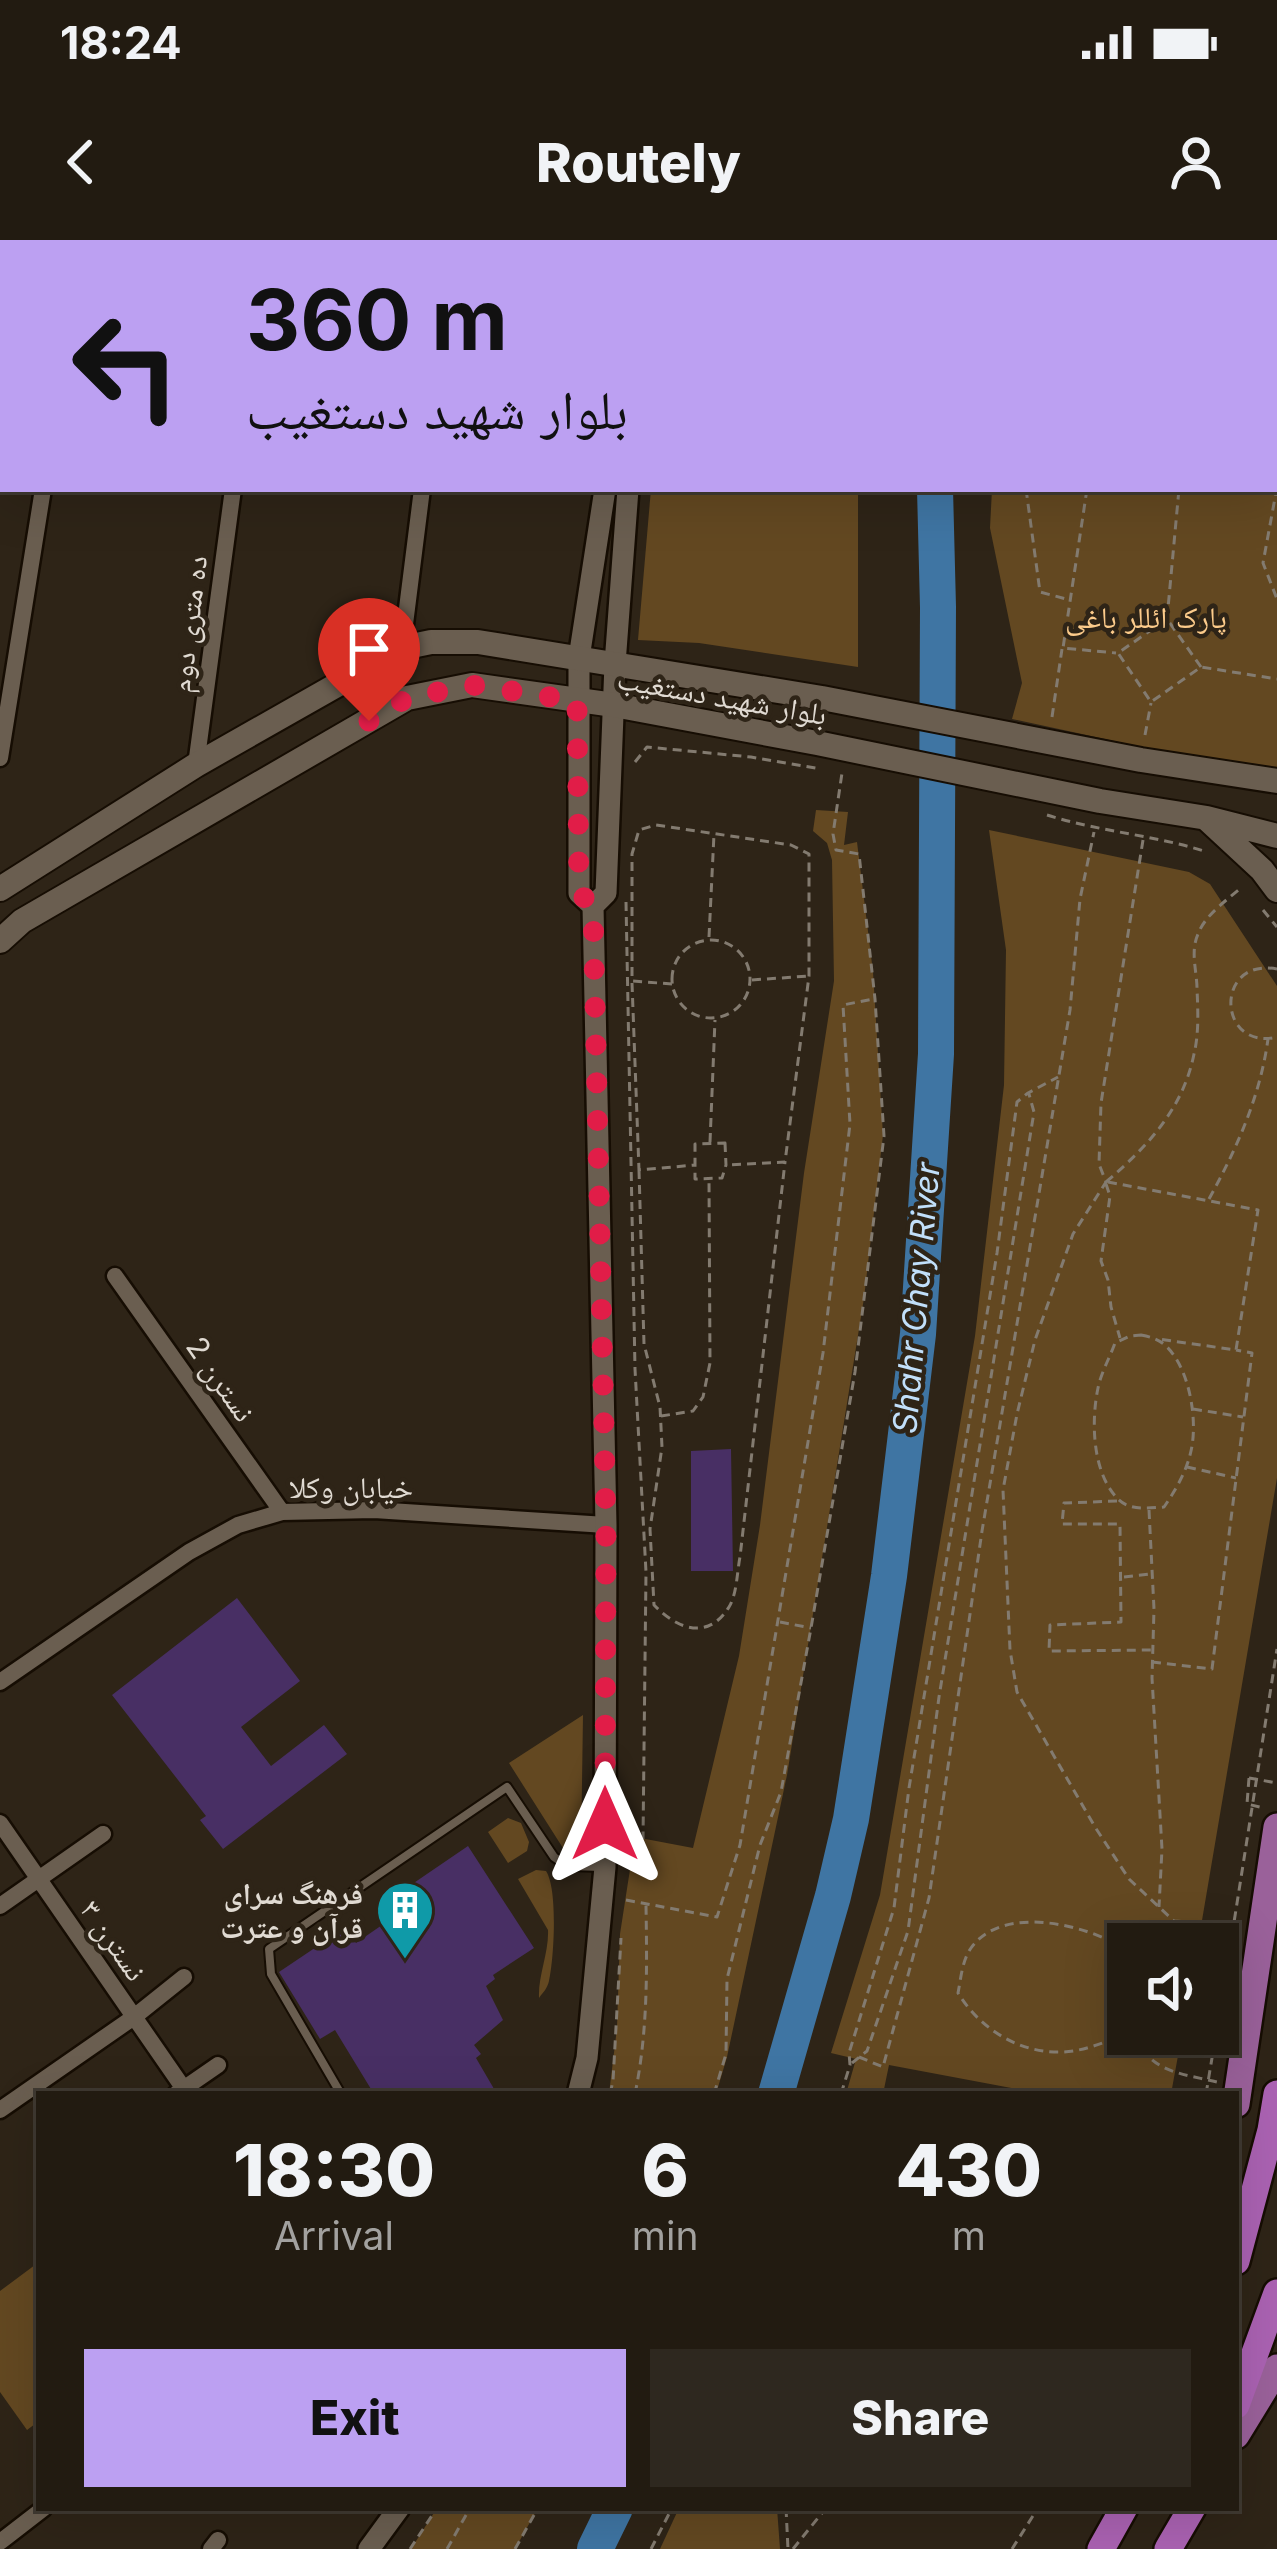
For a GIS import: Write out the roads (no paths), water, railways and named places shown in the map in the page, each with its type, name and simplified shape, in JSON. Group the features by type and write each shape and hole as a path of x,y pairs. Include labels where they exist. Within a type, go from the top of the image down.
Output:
{"highway":[{"path":"1239,2250 1277,2094"},
{"path":"1239,2397 1277,2293"},
{"path":"1101,2549 1122,2511"},
{"path":"1168,2549 1190,2511"}],"main road":[{"name":"بلوار شهید دستغیب","path":"0,889 196,765 402,648 431,642 478,642 579,658 1277,781"},
{"name":"بلوار شهید دستغیب","path":"0,941 22,921 407,698 472,685 614,705 818,756 845,749 1207,818 1277,836"},
{"path":"1207,818 1264,887"},
{"path":"1238,2091 1248,1927 1277,1827"},
{"path":"1239,2430 1277,2368"}],"street":[{"path":"0,758 43,492"},
{"name":"ده متری دوم","path":"196,765 232,492"},
{"path":"402,648 422,492"},
{"path":"579,2091 587,2058 605,1867 606,1525 593,906 579,893 577,701 579,658 605,492"},
{"path":"593,906 606,893 628,492"},
{"name":"نسترن 2","path":"115,1276 282,1513"},
{"name":"خیابان وکلا","path":"0,1682 189,1552 238,1526 282,1513 374,1510 606,1525"},
{"name":"نسترن ۳","path":"0,1822 180,2091"},
{"path":"0,1906 103,1834"},
{"path":"0,2110 134,2018 184,1977"},
{"path":"180,2091 218,2065"},
{"path":"0,2542 40,2511"},
{"path":"369,2549 397,2511"}],"lane":[{"path":"339,2091 271,1974 269,1949 508,1787 554,1857 567,1866 605,1867"}],"waterway":[{"name":"Shahr Chay River","path":"777,2091 851,1819 889,1576 918,1334 936,1054 935,492"},
{"name":"Shahr Chay River","path":"595,2549 614,2511"}],"place":[{"name":"فرهنگ سرای قرآن و عترت","path":"405,1961"}],"park label":[{"name":"پارک ائللر باغی","path":"1146,617"}]}
